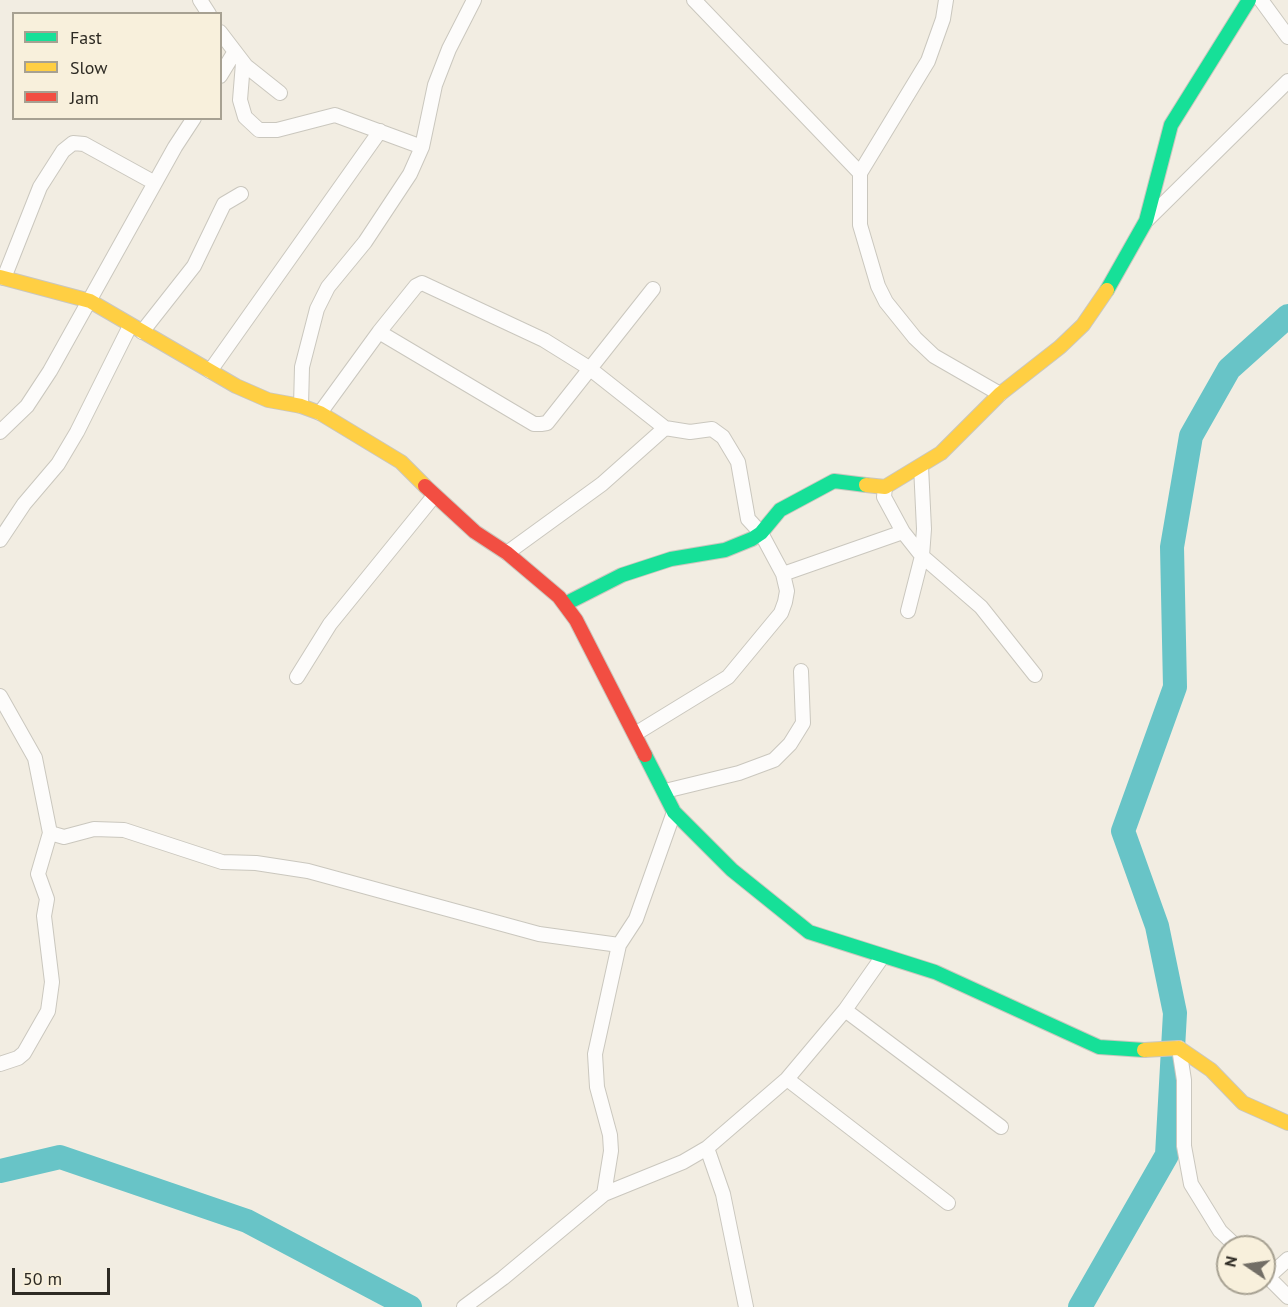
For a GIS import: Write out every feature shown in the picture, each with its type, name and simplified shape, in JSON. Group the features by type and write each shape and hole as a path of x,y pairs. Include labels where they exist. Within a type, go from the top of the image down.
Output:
{"street":[{"path":"301,406 302,367 317,309 328,288 344,271 395,197 422,147 435,85 449,49 474,0"},
{"path":"693,0 860,172"},
{"path":"946,0 943,19 928,61 860,172 860,225 878,286 886,302 934,356 1000,394"},
{"path":"565,604 622,575 671,559 725,550 761,533 780,510 834,481 885,487 941,453 1000,394 1060,347 1083,325 1101,301 1146,221 1170,125 1249,0"},
{"path":"1261,0 1288,37"},
{"path":"222,35 238,58 280,93"},
{"path":"238,58 240,100 245,117 259,130 277,130 330,115 422,147"},
{"path":"222,74 238,58"},
{"path":"1146,221 1288,81"},
{"path":"0,432 33,397 193,120"},
{"path":"210,371 380,131"},
{"path":"155,183 84,144 73,143 63,151 40,187 2,278 90,301 257,396 301,406 320,413 345,426 401,462 434,496 475,532 507,553 565,604 576,620 674,812 732,870 809,932 935,972 1100,1047 1137,1050 1179,1047 1211,1070 1243,1102 1288,1123"},
{"path":"0,540 68,448 136,329 194,266 224,204 241,194"},
{"path":"320,413 416,286 427,284 544,340 589,368 665,428 690,432 712,429 723,437 738,462 748,519 761,533 783,574 787,591 781,613 728,677 635,734"},
{"path":"379,332 534,424 547,423 653,289"},
{"path":"507,553 602,484 665,428"},
{"path":"908,611 922,556 924,529 921,466"},
{"path":"885,487 884,497 903,532 922,556 981,607 1035,675"},
{"path":"297,677 330,624 434,496"},
{"path":"783,574 903,532"},
{"path":"665,791 740,773 774,760 790,744 803,723 801,670"},
{"path":"0,696 35,758 50,833 38,873 47,899 44,916 52,982 48,1011 24,1053 18,1058 0,1064"},
{"path":"604,1194 611,1151 610,1135 597,1087 595,1054 619,945 631,930 674,812"},
{"path":"50,833 64,837 94,829 124,830 222,862 256,863 308,871 539,934 619,945"},
{"path":"464,1307 503,1278 604,1194 682,1162 707,1148 787,1079 845,1010 883,956"},
{"path":"845,1010 1000,1126"},
{"path":"1179,1047 1184,1080 1184,1146 1191,1184 1224,1235"},
{"path":"787,1079 948,1203"},
{"path":"707,1148 723,1194 746,1307"},
{"path":"1276,1285 1288,1297"}],"waterway":[{"path":"1080,1307 1167,1155 1175,1013 1157,926 1123,831 1175,687 1172,547 1191,436 1229,369 1288,316"},
{"path":"0,1171 60,1157 247,1221 410,1307"}],"traffic: fast":[{"path":"1107,290 1146,221 1171,125 1249,0"},
{"path":"565,604 622,575 671,559 725,550 752,539 761,533 780,510 834,481 866,485"},
{"path":"645,755 674,812 732,870 809,932 935,972 1099,1047 1144,1050"}],"traffic: slow":[{"path":"0,277 90,301 236,386 268,400 301,406 320,413 401,462 425,486"},
{"path":"866,485 885,487 941,453 1000,394 1060,347 1083,325 1107,290"},
{"path":"1144,1050 1179,1048 1211,1070 1243,1103 1288,1123"}],"traffic: jam":[{"path":"425,486 475,532 507,553 559,597 576,620 645,755"}]}
